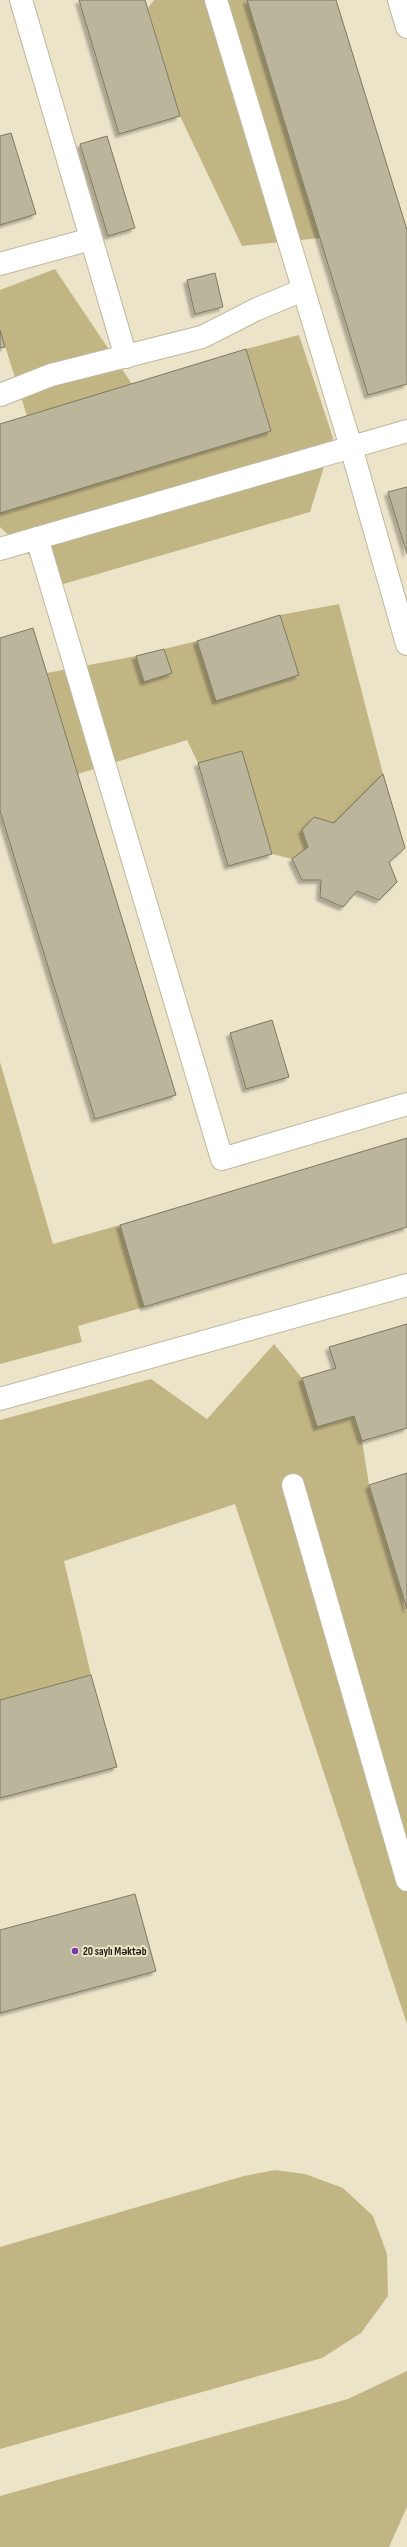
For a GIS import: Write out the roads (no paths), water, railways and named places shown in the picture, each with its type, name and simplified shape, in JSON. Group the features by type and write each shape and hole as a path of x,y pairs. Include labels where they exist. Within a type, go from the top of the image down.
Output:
{"street":[{"path":"21,0 126,357"},
{"path":"216,0 351,447 407,644"},
{"path":"399,0 407,27"},
{"path":"0,264 91,239"},
{"path":"0,395 51,375 202,337 257,309 303,290"},
{"path":"0,549 407,431"},
{"path":"37,538 222,1159 407,1104"},
{"path":"0,1398 405,1289"},
{"path":"293,1485 407,1880"}],"place":[{"name":"20 saylı Məktəb","path":"75,1951"}]}
